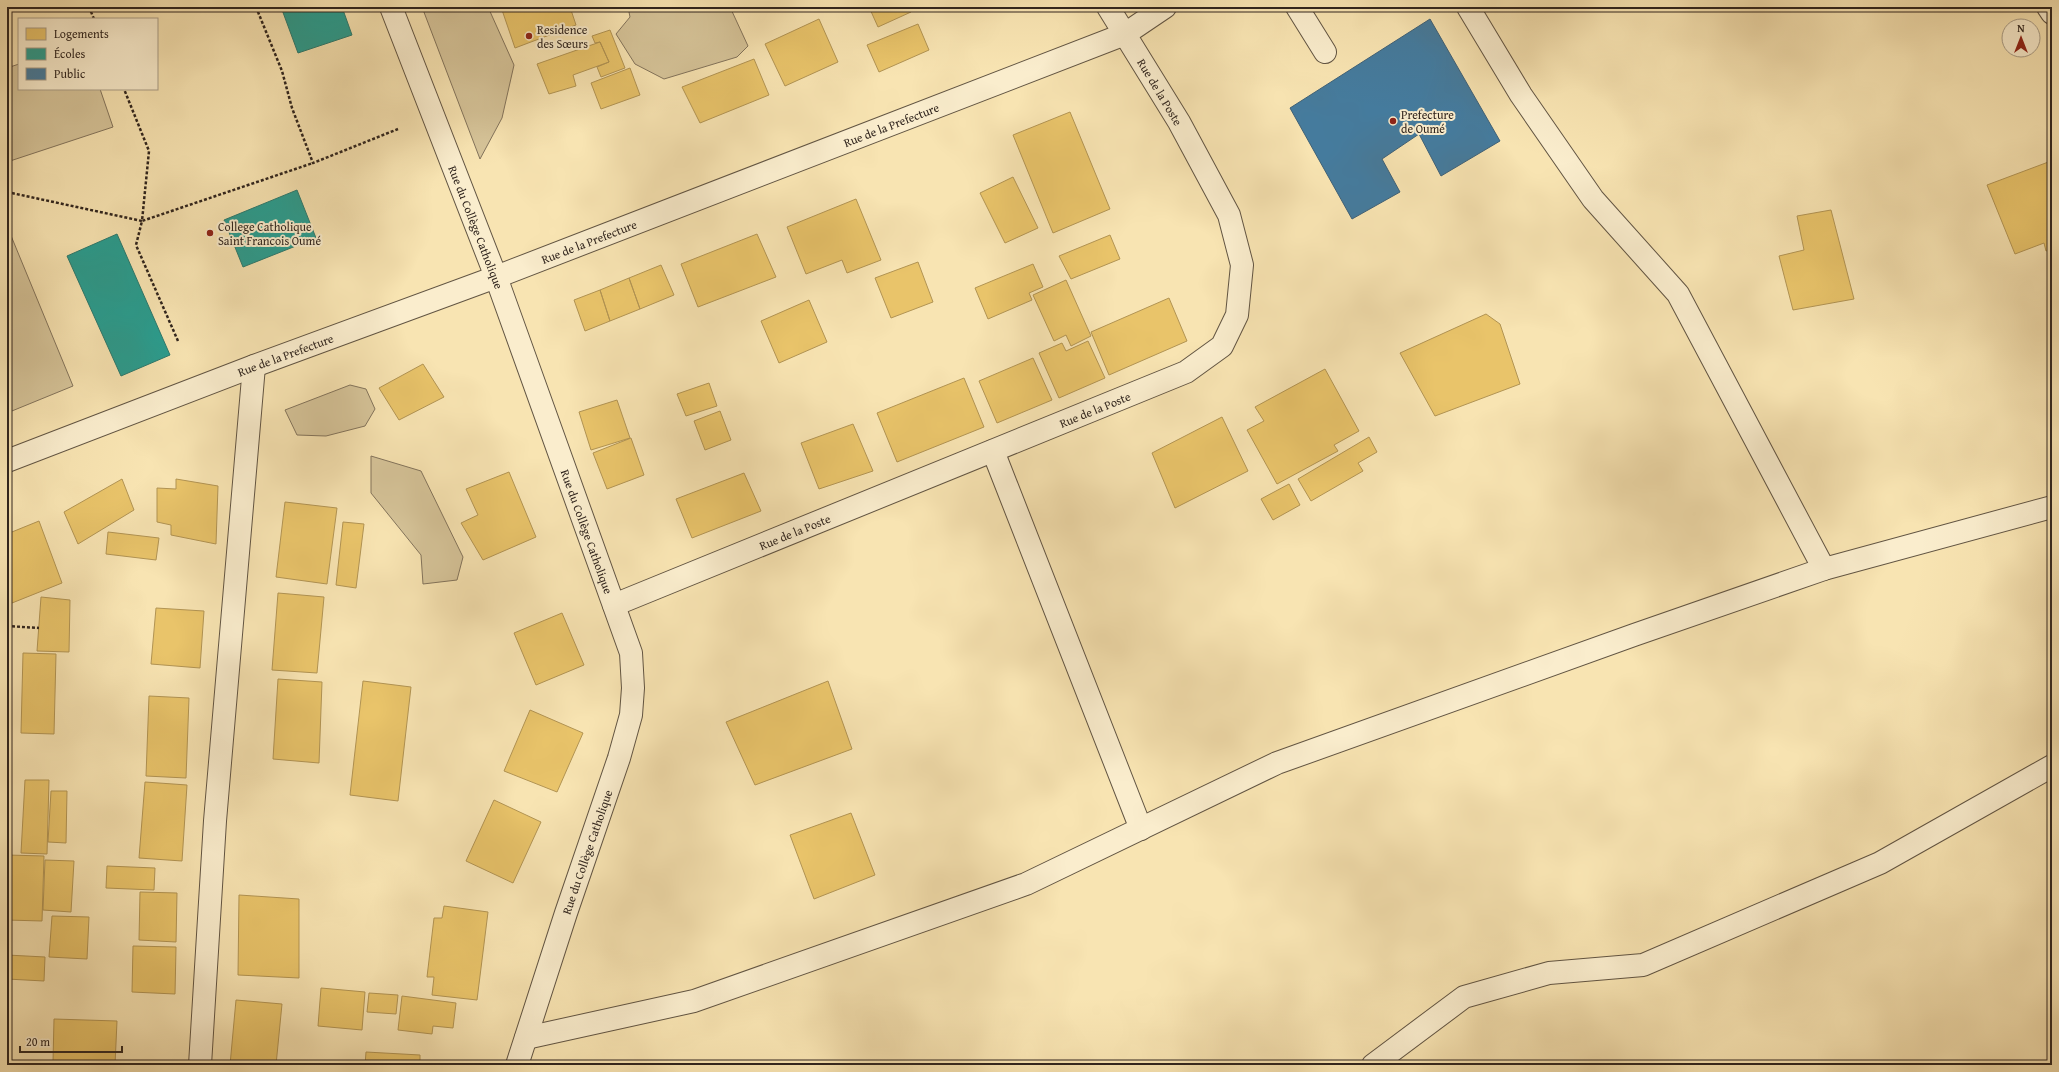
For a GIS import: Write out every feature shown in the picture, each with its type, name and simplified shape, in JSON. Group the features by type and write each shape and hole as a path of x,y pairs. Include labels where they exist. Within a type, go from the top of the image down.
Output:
{"street":[{"name":"Rue du Collège Catholique","path":"391,7 496,277 631,653 633,688 631,715 620,758 566,913 517,1065"},
{"name":"Rue de la Poste","path":"614,605 1186,372 1222,346 1237,315 1242,265 1229,215 1179,122 1108,7"},
{"name":"Rue de la Prefecture","path":"7,461 254,366 496,277 1124,34 1165,7"},
{"path":"1297,7 1325,52"},
{"path":"1468,7 1521,95 1593,199 1678,294 1824,569"},
{"path":"2048,7 2052,13"},
{"path":"200,1065 215,821 254,366"},
{"path":"993,451 1141,829"},
{"path":"526,1038 694,1001 1026,884 1277,763 1634,635 1824,569 2052,507"},
{"path":"1373,1065 1464,997 1549,973 1643,965 1880,863 2052,766"}],"path":[{"path":"89,7 94,18"},
{"path":"256,7 282,72 292,108 313,163"},
{"path":"124,90 150,151 142,221 136,245 178,341"},
{"path":"7,192 142,221 313,163 398,129"},
{"path":"7,626 39,628"}],"shaded area":[{"path":"422,7 488,7 514,65 502,118 480,159"},
{"path":"628,7 730,7 748,46 737,57 664,79 635,64 616,34 630,17"},
{"path":"18,64 18,90 100,90 113,127 7,162 7,68"},
{"path":"7,226 73,386 7,413"},
{"path":"350,385 366,389 375,409 365,426 326,436 297,435 285,410"},
{"path":"371,456 421,471 463,557 457,580 423,584 421,555 371,493"}],"building: Logements":[{"name":"Residence des Sœurs","path":"501,7 570,7 576,25 515,48"},
{"path":"869,7 908,7 911,12 878,27"},
{"path":"819,19 838,62 785,86 765,44"},
{"path":"918,24 929,50 879,72 867,45"},
{"path":"610,30 625,68 601,77 597,67 609,62 600,42 595,43 592,36"},
{"path":"600,42 609,62 573,75 576,86 549,94 537,64"},
{"path":"754,59 769,95 700,123 682,87"},
{"path":"630,68 640,95 601,109 591,83"},
{"path":"1070,112 1110,209 1053,233 1013,135"},
{"path":"2051,161 2052,249 2046,251 2044,243 2015,254 1987,185"},
{"path":"1013,177 1038,228 1005,243 980,193"},
{"path":"856,199 881,260 847,273 842,260 806,274 787,227"},
{"path":"1831,210 1854,299 1793,310 1779,256 1804,250 1797,216"},
{"path":"757,234 776,277 698,307 681,264"},
{"path":"1110,235 1120,259 1071,279 1059,256"},
{"path":"918,262 933,302 891,318 875,278"},
{"path":"1033,264 1043,287 1029,293 1032,300 988,319 975,288"},
{"path":"661,265 674,295 640,309 629,278"},
{"path":"629,278 640,309 610,321 600,290"},
{"path":"1066,280 1091,336 1071,346 1066,335 1054,341 1033,295"},
{"path":"600,290 610,321 585,331 574,300"},
{"path":"1169,298 1187,341 1109,375 1091,332"},
{"path":"809,300 827,342 779,363 761,321"},
{"path":"1486,314 1500,324 1520,384 1435,416 1400,353"},
{"path":"1088,341 1105,378 1059,398 1039,353 1062,343 1066,351"},
{"path":"1033,358 1052,400 997,423 979,381"},
{"path":"423,364 444,397 399,420 379,388"},
{"path":"1325,369 1359,431 1334,445 1338,451 1277,484 1247,430 1264,421 1255,407"},
{"path":"964,378 984,427 897,462 877,413"},
{"path":"709,383 717,406 686,416 677,394"},
{"path":"617,400 630,438 591,450 579,412"},
{"path":"720,411 731,440 705,450 694,421"},
{"path":"1222,417 1248,471 1175,508 1152,453"},
{"path":"853,424 873,471 819,489 801,443"},
{"path":"1369,437 1377,452 1358,463 1363,471 1311,501 1298,479"},
{"path":"631,438 644,475 607,489 593,453"},
{"path":"509,472 536,537 483,560 461,523 478,515 466,489"},
{"path":"744,473 761,511 692,538 676,499"},
{"path":"122,479 134,510 78,544 64,512"},
{"path":"176,479 218,486 216,544 171,535 171,525 157,522 157,488 176,489"},
{"path":"1289,484 1300,505 1273,520 1261,499"},
{"path":"285,502 337,508 327,584 276,577"},
{"path":"39,521 62,583 7,605 7,534"},
{"path":"343,522 364,524 356,588 336,585"},
{"path":"108,532 159,538 156,560 106,554"},
{"path":"278,593 324,597 317,673 272,670"},
{"path":"41,597 70,600 69,652 37,651"},
{"path":"156,608 204,611 200,668 151,664"},
{"path":"562,613 584,665 536,685 514,633"},
{"path":"23,653 56,654 54,734 21,733"},
{"path":"278,679 322,682 319,763 273,759"},
{"path":"363,681 411,687 398,801 350,795"},
{"path":"828,681 852,749 755,785 726,722"},
{"path":"149,696 189,698 186,778 146,776"},
{"path":"530,710 583,733 557,792 504,771"},
{"path":"25,780 49,780 47,854 21,853"},
{"path":"145,782 187,785 182,861 139,858"},
{"path":"51,791 67,791 66,843 48,842"},
{"path":"494,800 541,822 513,883 466,861"},
{"path":"851,813 875,875 814,899 790,835"},
{"path":"7,855 44,856 42,921 7,920"},
{"path":"45,860 74,861 71,912 43,910"},
{"path":"107,866 155,868 154,890 106,888"},
{"path":"140,892 177,893 176,942 139,940"},
{"path":"239,895 299,899 299,978 238,975"},
{"path":"444,906 488,912 477,1000 432,995 434,977 427,977 434,918 442,918"},
{"path":"52,916 89,917 87,959 49,957"},
{"path":"133,946 176,947 175,994 132,992"},
{"path":"7,955 45,957 44,981 7,979"},
{"path":"321,988 365,992 362,1030 318,1026"},
{"path":"369,993 398,995 396,1014 367,1012"},
{"path":"402,996 456,1003 453,1028 433,1026 432,1034 398,1030"},
{"path":"236,1000 282,1004 276,1065 230,1065"},
{"path":"54,1019 117,1021 115,1065 53,1062"},
{"path":"366,1052 420,1055 420,1065 365,1065"}],"building: Écoles":[{"path":"281,7 342,7 352,35 298,53"},
{"path":"297,190 316,238 243,267 224,220"},
{"path":"117,234 170,355 121,376 67,256"}],"building: Public":[{"name":"Prefecture de Oumé","path":"1430,19 1500,141 1441,176 1419,134 1382,159 1400,192 1352,219 1290,108"}],"place":[{"name":"Residence des Sœurs","path":"529,36"},
{"name":"Prefecture de Oumé","path":"1393,121"},
{"name":"College Catholique Saint Francois Oumé","path":"210,233"}]}
